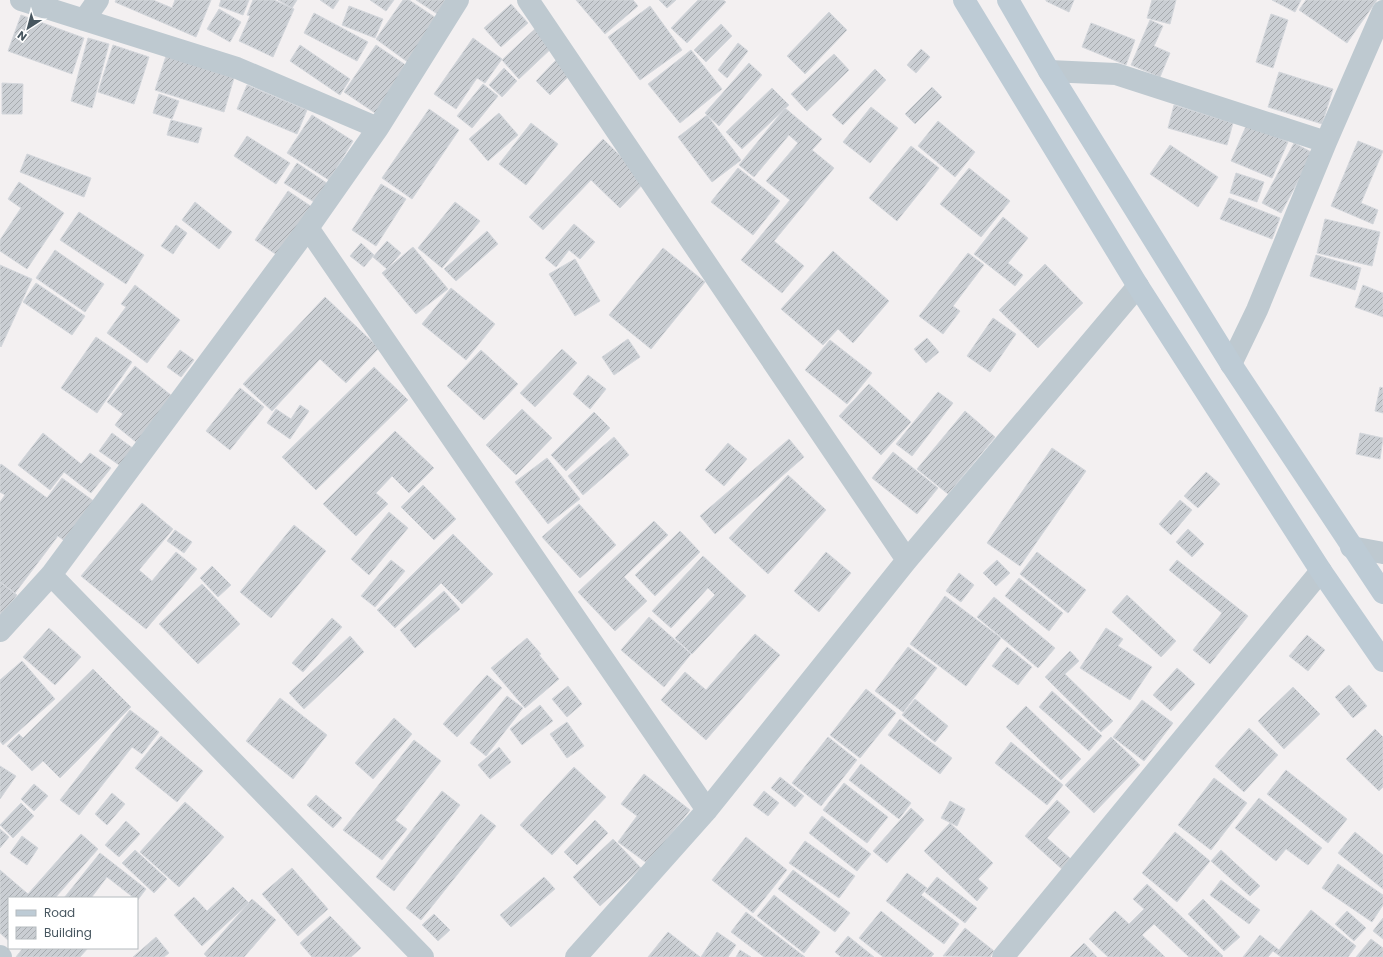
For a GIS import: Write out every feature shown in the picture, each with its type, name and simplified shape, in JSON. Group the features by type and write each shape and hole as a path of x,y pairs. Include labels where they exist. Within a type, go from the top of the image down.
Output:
{"main road":[{"path":"964,0 1138,286 1321,571 1383,661"},
{"path":"1008,0 1049,71 1231,364 1383,593"}],"street":[{"path":"21,0 237,68 378,128"},
{"path":"84,20 98,0"},
{"path":"0,631 50,575 308,228 378,128 458,0"},
{"path":"528,0 907,560"},
{"path":"1231,364 1257,310 1326,142 1383,11"},
{"path":"1049,71 1116,74 1326,142"},
{"path":"308,228 707,810"},
{"path":"576,957 707,810 907,560 1138,286"},
{"path":"1352,547 1383,553"},
{"path":"1003,957 1321,571"},
{"path":"50,575 423,957"}],"building":[{"path":"116,0 153,0 172,8 175,0 211,0 196,37 115,2"},
{"path":"221,0 249,0 243,15 219,6"},
{"path":"253,0 274,0 294,9 273,57 239,41 250,16 247,15"},
{"path":"278,0 297,0 292,8"},
{"path":"320,0 339,0 333,9"},
{"path":"370,0 394,0 386,11"},
{"path":"403,0 409,0 439,20 409,63 376,39"},
{"path":"416,0 449,0 439,15"},
{"path":"576,0 633,0 638,6 605,34"},
{"path":"659,0 676,0 667,8"},
{"path":"698,0 723,0 726,2 687,43 671,28"},
{"path":"1046,0 1074,0 1069,12"},
{"path":"1152,0 1176,0 1170,24 1147,18"},
{"path":"1272,0 1301,0 1295,12"},
{"path":"1306,0 1377,0 1347,43 1299,10"},
{"path":"511,4 528,23 501,47 484,28"},
{"path":"349,6 383,19 375,38 342,25"},
{"path":"650,6 682,50 640,80 608,37"},
{"path":"219,9 241,22 230,42 207,29"},
{"path":"829,12 847,30 805,74 787,56"},
{"path":"314,13 368,42 357,61 304,33"},
{"path":"1271,14 1288,20 1273,68 1256,62"},
{"path":"21,15 84,38 72,74 8,51"},
{"path":"1150,20 1163,26 1154,46 1170,53 1160,77 1131,65"},
{"path":"1091,23 1135,40 1126,65 1082,47"},
{"path":"721,24 732,36 706,62 694,50"},
{"path":"538,26 556,44 519,79 502,60"},
{"path":"88,38 109,44 92,108 71,101"},
{"path":"473,38 502,59 485,83 477,78 456,109 434,94"},
{"path":"738,43 748,51 727,78 718,70"},
{"path":"113,45 149,57 134,104 98,92"},
{"path":"300,45 350,79 340,95 290,61"},
{"path":"376,45 410,68 378,115 344,92"},
{"path":"921,49 930,57 916,73 907,65"},
{"path":"691,50 722,89 680,123 648,84"},
{"path":"834,54 849,70 807,111 791,94"},
{"path":"166,56 234,78 224,112 155,90"},
{"path":"556,60 571,74 550,95 536,81"},
{"path":"749,63 762,75 719,126 705,113"},
{"path":"504,68 517,81 502,97 489,85"},
{"path":"875,69 886,80 843,125 832,115"},
{"path":"1279,72 1333,89 1322,124 1268,107"},
{"path":"2,83 23,84 22,114 2,114"},
{"path":"483,84 498,96 472,128 457,116"},
{"path":"247,85 307,110 297,134 237,109"},
{"path":"932,87 942,97 915,124 905,114"},
{"path":"772,88 789,105 742,149 726,132"},
{"path":"159,94 179,101 172,119 153,113"},
{"path":"1174,105 1233,123 1227,145 1168,128"},
{"path":"871,107 898,128 870,163 843,142"},
{"path":"785,108 822,139 812,150 834,168 774,241 804,266 782,293 741,260 790,200 766,181 798,143 789,135 754,177 739,165"},
{"path":"429,109 459,130 412,199 382,178"},
{"path":"499,113 518,135 488,161 469,139"},
{"path":"312,115 353,141 329,180 287,153"},
{"path":"707,115 741,160 712,182 678,137"},
{"path":"171,120 202,128 198,143 167,135"},
{"path":"938,121 975,152 955,177 918,146"},
{"path":"531,123 558,144 526,185 499,164"},
{"path":"1247,124 1288,142 1272,178 1231,161"},
{"path":"247,136 290,163 276,184 234,156"},
{"path":"603,139 646,181 620,208 591,180 543,230 529,217"},
{"path":"1358,141 1383,151 1361,203 1378,210 1373,224 1331,206"},
{"path":"1294,143 1313,153 1281,213 1262,203"},
{"path":"1170,145 1218,177 1198,207 1150,174"},
{"path":"911,146 939,168 897,221 869,198"},
{"path":"27,154 91,178 84,197 20,172"},
{"path":"297,163 334,188 322,207 284,183"},
{"path":"738,168 780,201 753,235 711,202"},
{"path":"969,168 1010,201 981,237 940,204"},
{"path":"1236,173 1264,182 1257,202 1230,193"},
{"path":"19,182 64,213 27,269 0,251 0,240 21,208 8,199"},
{"path":"381,184 406,199 376,246 352,230"},
{"path":"288,191 321,213 287,262 255,240"},
{"path":"1229,198 1280,218 1272,239 1220,219"},
{"path":"195,202 232,232 219,249 182,220"},
{"path":"455,202 480,221 442,268 418,248"},
{"path":"79,212 144,255 126,284 60,240"},
{"path":"1003,217 1028,238 1008,263 1023,275 1015,286 974,254"},
{"path":"1325,219 1380,232 1372,266 1317,253"},
{"path":"574,224 595,242 580,259 569,250 556,267 545,258"},
{"path":"176,225 187,233 173,254 161,246"},
{"path":"487,231 498,244 456,281 444,269"},
{"path":"387,241 401,253 387,269 373,257"},
{"path":"361,243 374,255 364,267 350,256"},
{"path":"413,247 448,289 416,314 382,273"},
{"path":"663,248 705,282 651,349 609,315"},
{"path":"55,250 104,284 85,312 36,278"},
{"path":"833,251 889,301 853,343 838,329 823,345 781,309"},
{"path":"968,253 984,265 953,306 960,311 943,334 919,316"},
{"path":"1316,255 1361,268 1355,290 1310,276"},
{"path":"575,259 600,301 575,316 549,274"},
{"path":"1045,264 1083,303 1038,348 999,310"},
{"path":"0,265 32,279 1,347 0,346"},
{"path":"36,283 85,316 72,335 23,302"},
{"path":"135,285 180,320 147,363 107,333 126,307 121,304"},
{"path":"1363,285 1383,293 1383,317 1355,307"},
{"path":"451,288 495,324 466,360 422,324"},
{"path":"325,297 379,348 346,383 320,359 272,411 243,384"},
{"path":"993,318 1016,334 990,372 967,356"},
{"path":"96,337 132,362 97,413 61,388"},
{"path":"927,338 939,352 926,363 914,349"},
{"path":"628,339 640,357 614,375 602,357"},
{"path":"830,340 872,373 847,404 805,370"},
{"path":"562,349 577,363 535,407 520,393"},
{"path":"180,350 194,360 181,377 167,367"},
{"path":"481,350 518,384 484,420 447,386"},
{"path":"135,366 172,396 136,442 115,425 123,414 107,402"},
{"path":"374,367 408,400 316,490 282,457"},
{"path":"588,375 606,389 590,409 573,394"},
{"path":"869,384 911,422 881,455 839,416"},
{"path":"1380,387 1383,388 1383,413 1375,411"},
{"path":"240,388 264,407 230,450 206,431"},
{"path":"938,392 953,403 912,456 896,444"},
{"path":"300,405 309,411 290,439 267,423 276,409 291,419"},
{"path":"522,409 552,438 516,475 486,445"},
{"path":"965,411 995,437 948,494 917,469"},
{"path":"594,412 610,428 566,471 551,455"},
{"path":"395,431 434,468 409,493 392,476 376,493 388,504 356,536 323,504"},
{"path":"43,433 81,464 90,453 111,468 91,493 64,472 50,490 18,465"},
{"path":"112,433 134,449 122,467 99,451"},
{"path":"1360,433 1383,438 1380,459 1356,454"},
{"path":"614,437 629,455 583,495 568,476"},
{"path":"789,439 804,457 715,534 700,516"},
{"path":"728,443 747,459 724,486 705,470"},
{"path":"1052,448 1086,471 1020,566 987,543"},
{"path":"893,452 938,488 917,514 872,478"},
{"path":"547,458 580,499 548,524 515,482"},
{"path":"1,464 47,498 62,478 95,502 66,542 58,536 15,593 0,582 0,502 5,495 0,492"},
{"path":"1206,472 1220,484 1198,508 1184,496"},
{"path":"788,475 826,510 768,574 729,538"},
{"path":"423,485 456,519 434,540 401,507"},
{"path":"1180,500 1192,510 1171,535 1159,524"},
{"path":"142,503 173,529 139,570 152,581 176,552 197,569 146,629 81,576"},
{"path":"579,504 616,545 580,578 542,537"},
{"path":"389,512 408,528 369,575 351,559"},
{"path":"654,521 668,535 624,577 647,601 615,631 578,592"},
{"path":"294,525 326,551 271,618 240,592"},
{"path":"1188,529 1204,544 1192,557 1176,542"},
{"path":"175,530 192,542 184,553 167,541"},
{"path":"680,531 700,552 655,596 635,575"},
{"path":"453,534 493,574 462,604 441,583 395,628 377,610"},
{"path":"826,552 851,573 819,612 794,591"},
{"path":"1037,552 1086,590 1068,613 1020,574"},
{"path":"703,556 746,596 692,654 675,638 715,595 708,588 671,628 652,611"},
{"path":"391,560 405,571 375,607 361,596"},
{"path":"997,560 1010,573 996,586 983,573"},
{"path":"1177,560 1248,616 1210,664 1193,650 1222,613 1169,570"},
{"path":"212,566 231,585 218,597 200,578"},
{"path":"959,573 974,585 961,602 946,591"},
{"path":"1019,578 1063,613 1049,631 1005,596"},
{"path":"0,582 17,595 0,617"},
{"path":"202,584 240,624 198,664 159,624"},
{"path":"444,591 460,609 415,648 400,630"},
{"path":"1127,595 1176,641 1161,657 1112,612"},
{"path":"945,596 1001,638 966,686 910,644"},
{"path":"994,597 1055,648 1038,668 977,617"},
{"path":"649,617 691,654 664,687 621,650"},
{"path":"332,618 342,627 303,672 292,663"},
{"path":"49,628 81,657 55,685 23,657"},
{"path":"1106,628 1123,639 1118,646 1152,667 1130,700 1080,668"},
{"path":"755,634 780,655 706,740 661,700 685,672 706,690"},
{"path":"1307,635 1325,650 1308,671 1289,656"},
{"path":"350,636 364,652 304,709 289,693"},
{"path":"527,638 559,679 525,708 491,668"},
{"path":"908,647 937,668 903,712 875,691"},
{"path":"1007,647 1032,667 1018,685 992,666"},
{"path":"1070,651 1079,661 1065,674 1113,721 1101,732 1045,677"},
{"path":"22,661 55,699 3,745 0,741 0,680"},
{"path":"1177,668 1195,684 1171,711 1153,695"},
{"path":"93,669 131,707 60,778 43,761 32,771 7,746 19,734 23,738"},
{"path":"487,675 502,688 457,737 443,724"},
{"path":"1349,685 1367,706 1353,718 1335,697"},
{"path":"568,686 582,704 567,717 552,699"},
{"path":"1293,687 1320,714 1284,749 1258,721"},
{"path":"866,689 896,713 860,758 830,735"},
{"path":"1052,691 1102,736 1089,751 1039,707"},
{"path":"507,696 523,708 486,756 470,743"},
{"path":"280,698 327,735 293,779 246,741"},
{"path":"915,699 948,726 935,742 902,715"},
{"path":"1142,700 1173,723 1144,761 1113,737"},
{"path":"540,705 553,721 522,745 510,729"},
{"path":"1026,706 1081,759 1061,780 1006,727"},
{"path":"130,710 159,732 142,754 132,747 79,815 60,800"},
{"path":"394,718 412,734 373,779 355,763"},
{"path":"900,719 952,758 940,774 888,735"},
{"path":"567,722 584,746 567,758 550,734"},
{"path":"1249,728 1278,755 1244,792 1215,766"},
{"path":"1375,729 1383,737 1383,787 1379,791 1346,759"},
{"path":"161,736 203,771 177,802 135,768"},
{"path":"828,737 857,760 821,806 792,783"},
{"path":"1111,737 1140,765 1094,813 1065,785"},
{"path":"414,740 441,761 395,820 407,829 382,860 343,830"},
{"path":"1011,742 1063,785 1047,805 995,763"},
{"path":"499,747 511,762 490,779 478,765"},
{"path":"861,764 911,803 899,819 849,780"},
{"path":"0,766 16,776 0,799"},
{"path":"574,767 606,797 552,855 520,825"},
{"path":"1286,770 1347,819 1328,843 1267,794"},
{"path":"644,774 690,810 648,864 618,842 637,816 621,804"},
{"path":"780,777 804,796 795,807 771,788"},
{"path":"1214,778 1247,803 1211,850 1178,825"},
{"path":"844,783 888,817 867,843 823,810"},
{"path":"34,784 48,796 34,811 21,799"},
{"path":"442,791 460,805 394,891 376,877"},
{"path":"764,791 779,803 768,816 753,805"},
{"path":"112,793 125,804 107,825 95,814"},
{"path":"316,795 342,818 333,828 307,805"},
{"path":"1259,798 1322,848 1308,865 1286,849 1276,861 1235,828"},
{"path":"1057,800 1070,812 1047,838 1072,860 1063,870 1025,836"},
{"path":"950,801 965,809 957,826 941,818"},
{"path":"185,802 224,837 179,887 140,852"},
{"path":"21,803 34,816 13,838 0,825"},
{"path":"911,808 924,820 887,863 873,851"},
{"path":"481,814 496,826 421,920 406,908"},
{"path":"822,816 871,854 857,871 809,833"},
{"path":"595,820 608,833 577,865 564,852"},
{"path":"126,821 140,834 119,857 105,845"},
{"path":"950,823 993,863 978,879 988,888 977,901 924,851"},
{"path":"0,829 9,837 0,848"},
{"path":"1175,832 1210,861 1177,902 1142,873"},
{"path":"1355,832 1383,855 1383,889 1338,853"},
{"path":"81,834 98,849 56,897 8,897 8,940 0,933 0,870 28,894"},
{"path":"22,836 38,848 27,865 10,853"},
{"path":"746,837 787,870 753,913 712,880"},
{"path":"613,839 641,868 600,906 573,877"},
{"path":"805,841 855,876 839,898 789,863"},
{"path":"135,850 167,879 154,893 122,863"},
{"path":"1221,850 1260,886 1250,896 1211,861"},
{"path":"100,853 146,889 138,900 138,897 133,897 107,877 92,897 65,897"},
{"path":"1338,864 1383,895 1383,905 1372,922 1322,888"},
{"path":"292,868 328,909 298,936 262,894"},
{"path":"793,870 850,913 835,932 778,889"},
{"path":"907,873 927,888 921,895 959,924 944,944 886,901"},
{"path":"544,877 555,889 511,927 500,915"},
{"path":"937,877 977,908 965,923 925,892"},
{"path":"1221,880 1260,910 1249,924 1210,895"},
{"path":"1147,884 1223,956 1189,957 1154,924 1142,935 1165,957 1108,957 1089,939 1115,911 1129,924 1144,909 1133,899"},
{"path":"233,887 249,903 202,946 174,915 194,897 207,911"},
{"path":"774,895 820,932 804,953 757,916"},
{"path":"252,899 276,920 244,957 207,957 204,954"},
{"path":"1203,899 1240,937 1224,951 1188,914"},
{"path":"1311,910 1356,946 1348,957 1281,957 1273,951 1268,957 1243,957 1260,935 1279,950"},
{"path":"881,911 934,954 931,957 883,957 859,938"},
{"path":"1347,911 1366,928 1354,941 1335,924"},
{"path":"746,912 805,957 764,957 731,932"},
{"path":"434,914 450,930 438,941 422,925"},
{"path":"330,916 361,948 351,957 312,957 300,943"},
{"path":"1383,918 1383,939 1373,931"},
{"path":"965,928 994,951 990,957 943,956"},
{"path":"668,932 700,957 648,957"},
{"path":"717,932 736,945 728,957 701,957"},
{"path":"848,936 874,957 841,957 835,952"},
{"path":"156,937 169,953 164,957 133,957"},
{"path":"1371,939 1383,948 1383,957 1356,957"},
{"path":"1084,943 1097,957 1070,957"},
{"path":"22,949 87,949 80,957 16,957"},
{"path":"740,950 751,957 736,957"}]}
